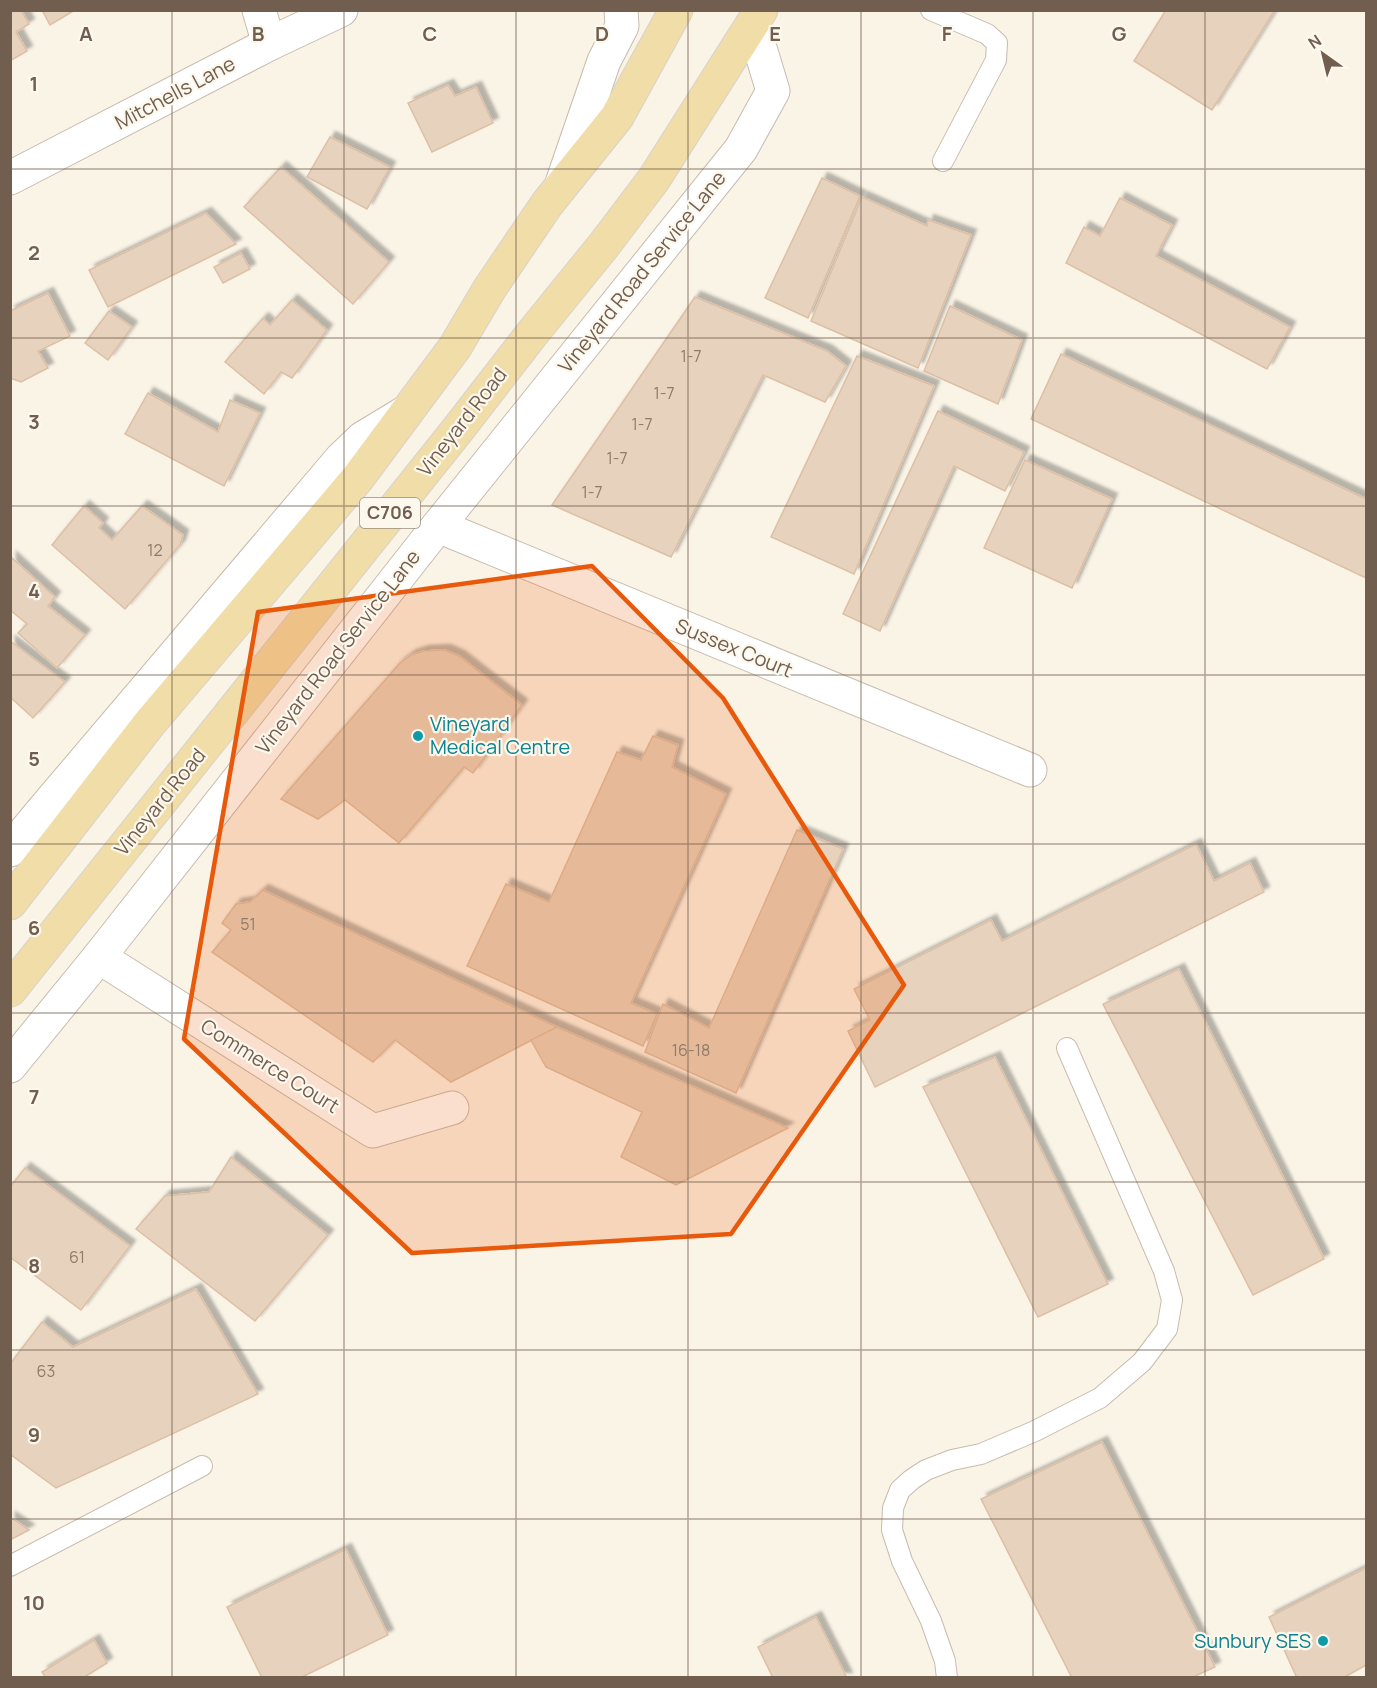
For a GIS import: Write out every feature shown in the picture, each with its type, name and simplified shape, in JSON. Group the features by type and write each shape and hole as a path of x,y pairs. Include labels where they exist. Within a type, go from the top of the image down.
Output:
{"main road":[{"name":"C706","path":"10,903 149,723 357,479 455,347 490,288 561,185 617,117 676,10"},
{"name":"Vineyard Road","path":"10,990 604,245 654,178 757,17"}],"street":[{"path":"259,10 269,44"},
{"name":"Mitchells Lane","path":"10,178 269,44 341,10"},
{"path":"561,185 604,61 622,26 621,10"},
{"name":"Vineyard Road Service Lane","path":"10,1066 99,957 438,526 741,149 773,91 757,17"},
{"path":"10,850 341,459 363,438 406,412"},
{"name":"Sussex Court","path":"438,526 1030,770"},
{"name":"Commerce Court","path":"99,957 373,1131 452,1108"}],"lane":[{"path":"931,10 987,34 997,43 996,60 944,161"},
{"path":"947,1677 945,1660 931,1621 902,1561 892,1530 893,1508 900,1490 926,1470 952,1460 981,1454 1035,1431 1100,1398 1143,1362 1167,1329 1172,1300 1164,1271 1067,1047"},
{"path":"10,1566 202,1466"}],"highlighted area":[{"path":"592,566 723,698 904,985 731,1234 412,1253 184,1039 258,612"}],"building":[{"path":"10,10 21,10 29,24 16,32 27,51 10,61"},
{"path":"42,10 75,10 50,25"},
{"path":"1166,10 1275,10 1212,110 1134,61"},
{"path":"448,85 455,96 476,87 493,123 432,152 408,103"},
{"path":"330,137 390,167 367,209 307,177"},
{"path":"281,167 389,262 353,304 244,207"},
{"path":"822,178 860,196 808,318 765,298"},
{"path":"862,197 927,226 928,220 971,235 918,368 811,321"},
{"path":"1120,198 1172,225 1156,256 1290,327 1267,369 1066,263 1084,227 1100,236"},
{"path":"206,213 236,244 108,307 89,270"},
{"path":"241,253 250,269 223,283 214,267"},
{"path":"48,293 70,336 38,351 48,368 21,382 10,378 10,311"},
{"path":"695,297 827,351 846,366 825,402 763,375 671,557 552,505"},
{"path":"292,300 327,330 292,378 281,372 264,394 225,362 263,318 270,325"},
{"path":"950,306 1022,340 998,404 924,371"},
{"path":"109,311 132,327 108,360 85,343"},
{"path":"1061,354 1366,499 1366,578 1031,419"},
{"path":"857,356 934,386 854,574 771,537"},
{"path":"148,393 218,432 230,400 260,413 224,486 125,434"},
{"path":"938,411 1024,452 1005,491 954,466 880,631 843,614"},
{"path":"1025,460 1112,499 1072,588 984,548"},
{"path":"84,506 103,523 99,528 112,540 142,506 183,535 180,545 125,609 52,545"},
{"path":"11,557 55,597 48,606 85,635 57,668 18,633 27,624 10,610"},
{"path":"10,641 65,682 33,718 10,697"},
{"name":"Vineyard Medical Centre","path":"445,650 459,656 522,705 473,773 464,767 399,843 345,800 318,819 281,799 400,663 411,655 424,651"},
{"path":"653,736 678,745 672,767 726,794 631,1003 657,1014 643,1046 467,966 506,884 549,902 617,752 641,760"},
{"path":"797,830 843,849 736,1093 645,1052 663,1004 709,1028"},
{"path":"1196,844 1214,881 1250,863 1264,892 875,1087 848,1031 870,1020 854,989 991,920 1002,941"},
{"path":"263,890 557,1027 451,1082 395,1040 373,1062 212,952 231,930 222,923 236,904 250,902"},
{"path":"1179,969 1324,1259 1253,1295 1103,1004"},
{"path":"557,1027 788,1128 676,1185 621,1157 642,1112 546,1067 531,1040"},
{"path":"995,1057 1108,1284 1038,1317 923,1087"},
{"path":"231,1157 328,1235 255,1321 136,1229 165,1196 209,1192"},
{"path":"25,1168 130,1246 81,1310 10,1257 10,1187"},
{"path":"196,1289 258,1394 56,1488 10,1454 10,1364 42,1322 73,1347"},
{"path":"1102,1442 1215,1667 1191,1678 1072,1678 981,1499"},
{"path":"10,1517 29,1530 10,1540"},
{"path":"346,1549 388,1635 300,1678 262,1678 227,1607"},
{"name":"Sunbury SES","path":"1366,1568 1366,1665 1343,1678 1297,1678 1269,1617"},
{"path":"816,1617 847,1678 773,1678 758,1647"},
{"path":"94,1640 107,1663 83,1678 46,1678 42,1672"}],"place":[{"name":"Vineyard Medical Centre","path":"418,736"},
{"name":"Sunbury SES","path":"1323,1641"}]}
